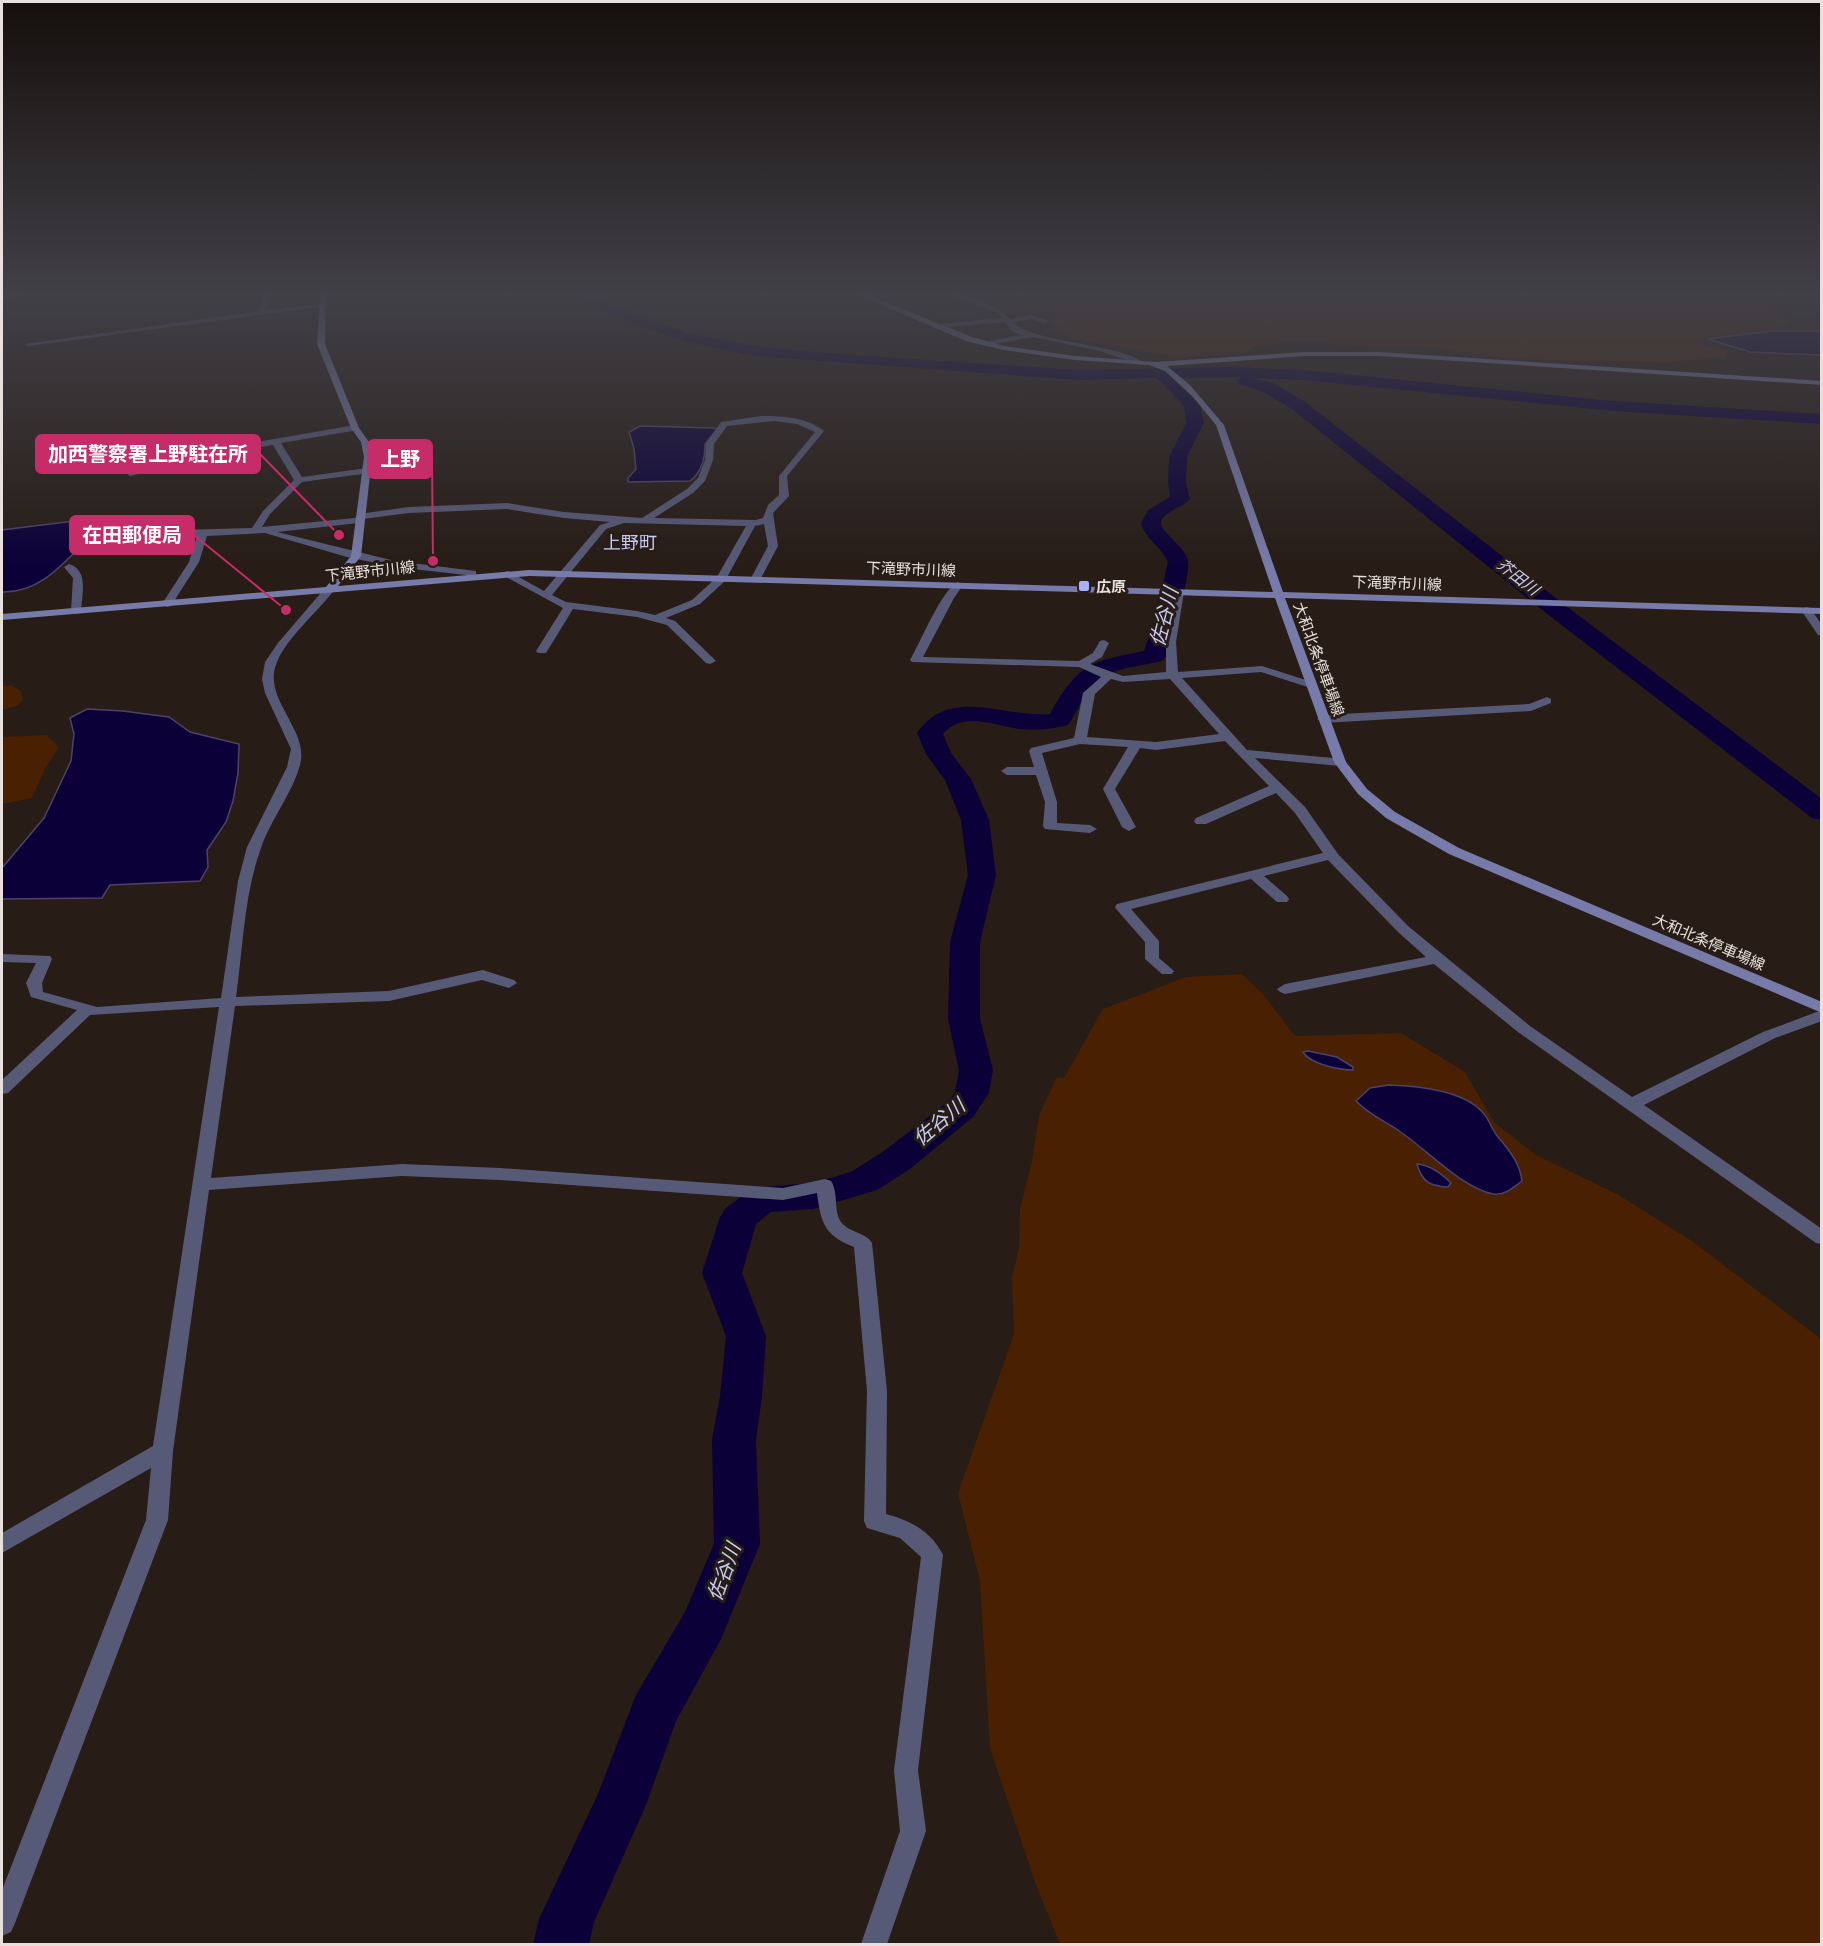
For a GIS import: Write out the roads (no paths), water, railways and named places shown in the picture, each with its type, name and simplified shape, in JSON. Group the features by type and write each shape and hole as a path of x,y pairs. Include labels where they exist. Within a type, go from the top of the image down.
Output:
{"main road":[{"path":"329,590 356,556 368,457 365,442 355,428 338,385"},
{"name":"大和北条停車場線","path":"1185,385 1220,424 1340,762 1350,778 1374,804 1409,828 1436,842 1821,1008"},
{"name":"下滝野市川線","path":"2,617 504,573 1821,611"}],"street":[{"path":"643,521 690,491 702,479 709,460 710,444 724,424 765,420 809,423 820,431 783,476 784,496 770,509 766,520 773,546 755,580"},
{"path":"130,473 211,453 355,428"},
{"path":"276,442 299,480"},
{"path":"261,529 266,513 299,480 366,471"},
{"path":"109,519 118,518 119,524 139,529 203,532 261,529 418,509 507,506 564,515 623,520 752,523 766,520"},
{"path":"546,595 603,527 623,520"},
{"path":"658,618 696,602 721,579 752,523"},
{"path":"261,529 356,556 395,564 472,573 471,576"},
{"path":"167,604 194,562 203,532"},
{"path":"69,567 73,569 78,578 76,611"},
{"path":"504,573 563,605 612,610 658,618 671,623 710,661"},
{"path":"958,585 949,597 916,660 1080,664 1108,676 1123,679 1262,669 1311,685"},
{"path":"2,1923 157,1520 164,1450 244,881 254,847 294,767 297,749 271,693 268,679 271,662 282,645 329,590"},
{"path":"1177,592 1172,642 1172,674 1228,737 1300,810 1331,855 1403,930 1524,1029 1821,1238"},
{"path":"542,651 570,606"},
{"path":"1806,610 1821,633"},
{"path":"1080,664 1098,655 1104,644"},
{"path":"1080,740 1089,693 1108,676"},
{"path":"1323,718 1531,707 1547,701"},
{"path":"1090,829 1050,826 1051,802 1035,751 1080,740 1156,746 1228,737"},
{"path":"1129,827 1109,789 1136,745"},
{"path":"1244,753 1340,762"},
{"path":"1007,771 1040,771"},
{"path":"1201,821 1278,787"},
{"path":"1167,971 1152,959 1152,941 1122,908 1331,855"},
{"path":"1253,873 1282,899"},
{"path":"2,958 45,958 34,983 36,994 44,998 69,1002 96,1012 240,1001 389,996 483,975 509,983"},
{"path":"1285,989 1406,967 1437,959"},
{"path":"2,1089 69,1024 88,1009"},
{"path":"1630,1105 1769,1035 1821,1015"},
{"path":"202,1185 256,1179 402,1170 500,1174 783,1194 825,1185 831,1224 843,1236 862,1242 877,1391 875,1521 896,1524 921,1540 932,1554 906,1770 913,1831 874,1944"},
{"path":"2,1544 164,1450"}],"waterway":[{"name":"佐谷川","path":"561,1944 567,1919 620,1805 654,1712 704,1624 737,1544 734,1440 741,1396 746,1336 722,1273 739,1217 762,1200 813,1196 864,1181 897,1160 961,1109 972,1093 976,1070 964,1019 965,942 982,875 975,820 958,779 939,754 930,733 938,723 958,714 981,714 1027,722 1059,720 1077,689 1091,674 1113,665 1154,656 1166,619 1178,562 1174,552 1153,530 1151,523 1155,514 1180,499 1177,483 1178,457 1195,423 1192,405 1172,385"},
{"name":"芥田川","path":"1259,385 1298,405 1558,611 1822,812"},
{"path":"1401,385 1613,406 1822,419"}],"place":[{"name":"加西警察署上野駐在所","path":"339,535"},
{"name":"上野","path":"433,561"},
{"name":"広原","path":"1084,586"},
{"name":"在田郵便局","path":"286,610"}],"district":[{"name":"上野町","path":"630,542"}]}
